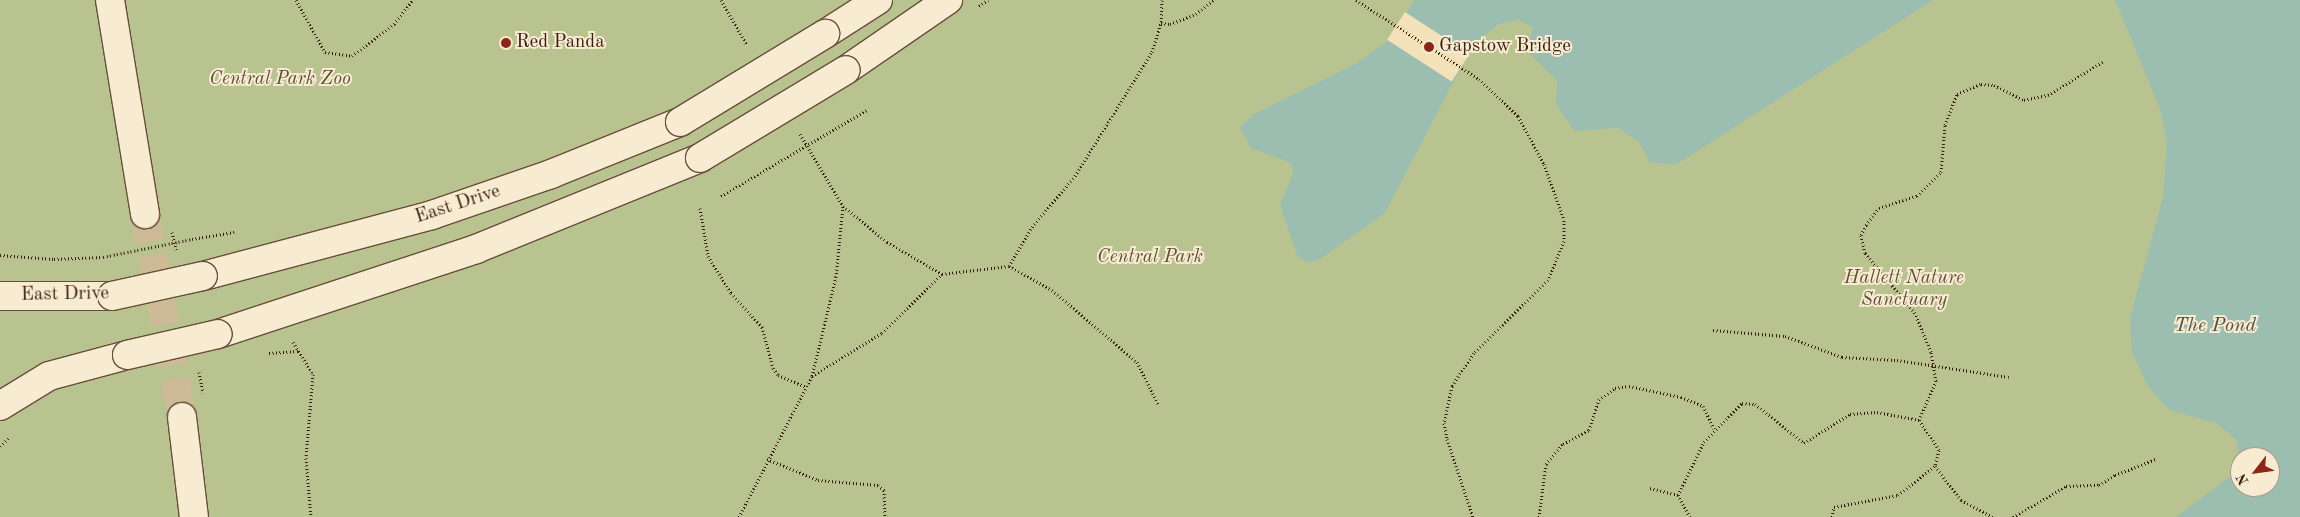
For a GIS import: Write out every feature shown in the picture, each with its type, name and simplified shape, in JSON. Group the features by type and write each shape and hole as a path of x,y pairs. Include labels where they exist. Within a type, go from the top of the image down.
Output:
{"street":[{"path":"98,0 116,50"},
{"path":"110,0 116,50 145,214"},
{"name":"East Drive","path":"0,296 112,296 203,276 432,214 552,174 680,122 878,0"},
{"path":"0,406 49,376 127,354 218,334 278,318 476,250 700,158 846,70 948,0"},
{"path":"182,417 194,517"}],"path":[{"path":"296,0 325,52 352,56 394,24 413,0"},
{"path":"1009,266 1032,227 1075,176 1152,52 1161,23 1162,0"},
{"path":"1161,23 1196,14 1213,0"},
{"path":"1356,0 1479,79 1518,116 1534,143 1557,194 1564,242 1542,287 1474,353 1452,386 1444,423 1446,439 1473,517"},
{"path":"1920,420 1936,381 1935,369 1915,313 1865,253 1861,235 1871,216 1891,202 1917,196 1940,172 1944,125 1957,94 1981,84 1994,85 2024,100 2048,95 2104,61"},
{"path":"721,196 867,110"},
{"path":"823,174 843,206 887,242 942,274 1009,266 1052,290 1136,362 1159,406"},
{"path":"738,517 812,376 836,277 843,206"},
{"path":"700,208 708,256 731,293 762,327 774,368 778,375 806,387"},
{"path":"0,254 54,259 104,257 192,239"},
{"path":"812,376 882,333 942,274"},
{"path":"278,318 313,374 306,458 311,517"},
{"path":"1712,330 1785,336 1842,357 1897,360 1935,369 2009,377"},
{"path":"1539,517 1546,464 1563,444 1588,430 1598,400 1615,388 1630,386 1681,396 1703,406 1714,429"},
{"path":"1678,495 1714,429 1742,403 1755,404 1804,442 1850,414 1877,412 1920,420 1939,450 1935,466 1898,495 1834,507 1832,517"},
{"path":"767,459 818,480 878,485 884,490 885,517"},
{"path":"2012,517 2066,486 2100,486 2115,474 2156,460"},
{"path":"1935,466 1961,500 1993,517"},
{"path":"1650,488 1678,495 1690,517"}],"green space":[{"name":"Central Park","path":"0,0 2300,0 2300,517 0,517"}],"water":[{"path":"1414,0 1933,0 1677,164 1650,163 1639,142 1618,128 1574,131 1556,104 1557,80 1527,51 1533,27 1518,20 1499,24 1473,44 1385,213 1319,260 1305,262 1297,255 1280,205 1293,174 1291,163 1251,148 1240,127 1254,114 1357,63 1389,40"},
{"name":"The Pond","path":"2115,0 2300,0 2300,517 2176,517 2230,476 2230,497 2280,497 2280,447 2237,447 2236,439 2216,423 2169,410 2147,385 2132,352 2130,318 2163,197 2167,143 2160,109"}],"pier":[{"name":"Gapstow Bridge","path":"1405,12 1470,54 1452,82 1387,40"}],"tunnel":[{"path":"145,214 182,417"}],"place":[{"name":"Red Panda","path":"506,43"},
{"name":"Gapstow Bridge","path":"1429,47"}],"park label":[{"name":"Central Park Zoo","path":"280,80"},
{"name":"Hallett Nature Sanctuary","path":"1904,290"}]}
